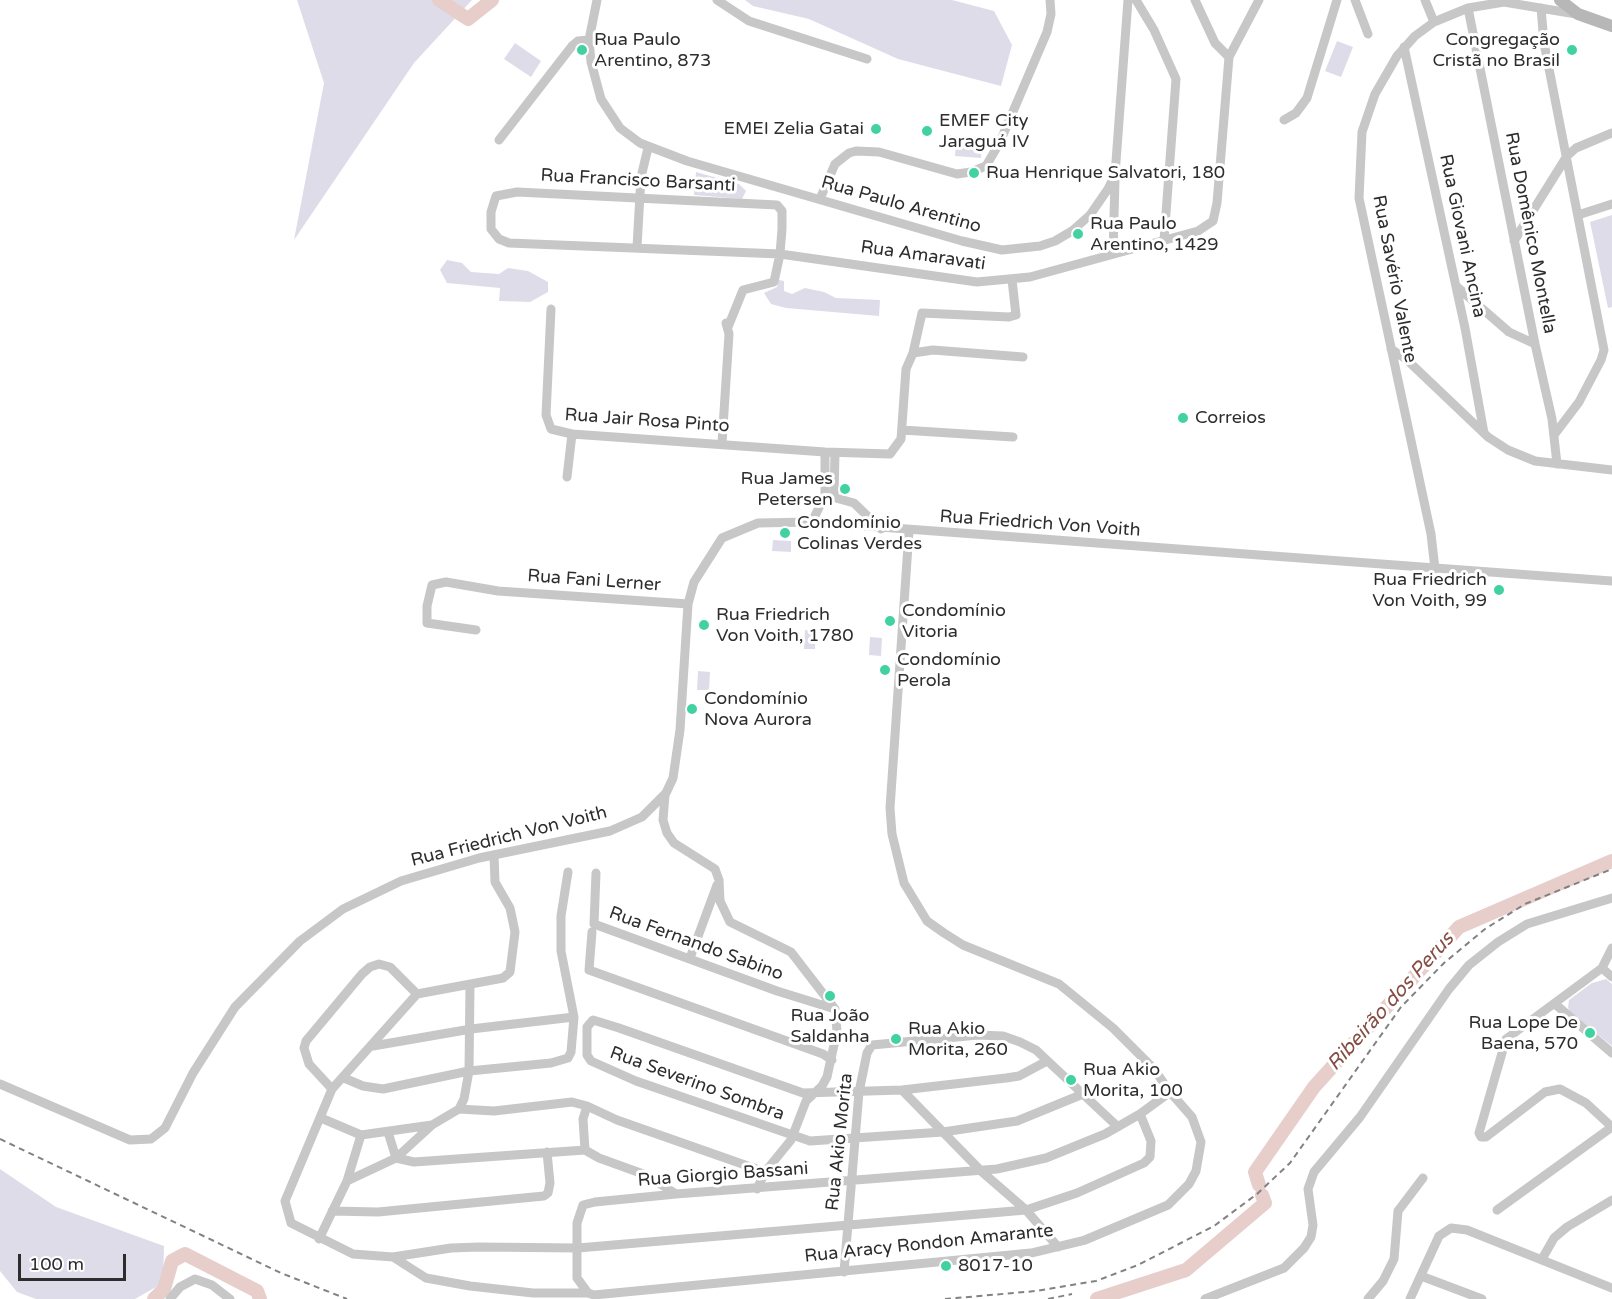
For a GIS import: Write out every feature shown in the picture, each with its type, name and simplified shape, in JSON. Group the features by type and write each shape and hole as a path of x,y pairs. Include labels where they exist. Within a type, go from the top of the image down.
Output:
{"main road":[{"path":"1560,0 1578,15 1611,29"}],"street":[{"name":"Rua Paulo Arentino","path":"597,0 589,40 594,75 607,110 620,128 648,148 962,241 1002,250 1021,250 1047,244 1072,231 1099,204 1115,175 1128,0"},
{"path":"717,0 749,21 867,59"},
{"path":"820,199 835,164 849,153 856,151 879,152 957,174 986,166 1000,142 1047,32 1052,14 1050,0"},
{"path":"1136,0 1176,76 1164,240"},
{"name":"Rua Amaravati","path":"499,239 516,243 780,254 958,281 1011,280 1198,231 1207,226 1215,216 1229,57 1260,0"},
{"path":"1284,120 1296,113 1304,104 1337,0"},
{"path":"1354,0 1368,34"},
{"path":"1425,0 1434,22"},
{"path":"1200,2 1215,43 1229,57"},
{"name":"Rua Savério Valente","path":"1435,569 1431,534 1359,198 1359,158 1362,132 1370,108 1404,47 1434,22 1468,8 1504,2 1578,15"},
{"name":"Rua Domênico Montella","path":"1468,8 1554,435 1557,464"},
{"path":"1542,8 1542,33 1604,350 1579,402 1554,435"},
{"path":"499,140 572,46 578,41 589,40"},
{"name":"Rua Giovani Ancina","path":"1404,47 1456,286 1484,433"},
{"path":"1515,241 1567,156 1576,148 1612,133"},
{"path":"637,247 642,170 648,148"},
{"path":"1113,254 1115,175"},
{"name":"Rua Francisco Barsanti","path":"499,239 491,229 490,220 492,204 499,194 777,205 782,215 780,254"},
{"path":"1578,215 1612,204"},
{"path":"722,443 726,323 743,290 774,282 780,254"},
{"path":"1011,280 1016,315 1009,317 922,314 911,354 902,430 1013,437"},
{"path":"1456,286 1509,332 1535,344"},
{"name":"Rua Jair Rosa Pinto","path":"551,309 546,415 551,429 572,434 722,443 830,453 890,454 898,447 902,430"},
{"path":"1391,349 1406,359 1484,433 1523,458 1612,470"},
{"path":"911,354 933,350 1023,357"},
{"path":"567,477 572,434"},
{"path":"812,522 829,495 830,453"},
{"path":"829,495 864,510 881,529"},
{"name":"Rua Friedrich Von Voith","path":"0,1084 130,1140 151,1139 165,1128 193,1073 235,1006 300,941 343,909 401,881 494,855 610,831 642,817 666,794 673,778 678,756 688,604 694,582 722,538 758,523 812,522 881,529 1612,581"},
{"name":"Rua Aracy Rondon Amarante","path":"393,1257 426,1278 470,1286 533,1293 588,1293 594,1295 955,1262 1058,1247 1085,1240 1168,1206 1189,1185 1201,1154 1201,1142 1192,1117 1154,1069 1113,1028 1059,984 1001,962 944,933 927,921 904,883 892,834 890,808 909,531"},
{"name":"Rua Fani Lerner","path":"476,630 427,623 427,606 432,585 446,582 498,591 688,604"},
{"path":"666,794 663,820 667,832 674,843 713,867 719,880 720,901 730,922 791,952 835,1009 837,1025 832,1060 822,1086 806,1101 792,1137 765,1172 757,1189"},
{"path":"494,855 495,882 510,908 515,932 513,963 510,972 503,978 417,994 373,1046 332,1089 285,1201 286,1215 291,1223 353,1254 393,1257 452,1248 578,1248 1026,1210 1077,1193 1144,1163 1150,1157 1152,1149 1149,1131 1140,1114 1170,1092"},
{"path":"344,1078 363,1086 384,1089 469,1071 563,1060 571,1052 574,1017 561,951 561,916 568,872"},
{"name":"Rua Fernando Sabino","path":"596,873 594,924 777,991 835,1009"},
{"path":"690,958 719,880"},
{"path":"1205,1299 1284,1268 1304,1248 1311,1237 1313,1225 1308,1189 1314,1172 1360,1117 1449,989 1469,965 1498,942 1527,924 1612,898"},
{"path":"592,932 589,970 817,1052 832,1060"},
{"path":"1497,1210 1612,1127 1569,1092 1555,1089 1545,1092 1490,1135 1484,1138 1479,1133 1500,1052 1508,1036 1602,968 1612,948"},
{"path":"332,1089 309,1064 304,1048 306,1041 362,974 370,967 379,964 390,967 417,994"},
{"path":"1602,968 1612,977"},
{"path":"347,1181 396,1158 432,1125 459,1109 464,1099 469,1071 470,985"},
{"path":"1555,1004 1612,1053"},
{"path":"373,1046 471,1029 574,1017"},
{"name":"Rua Severino Sombra","path":"814,1094 795,1091 619,1028 593,1020 589,1023 587,1055 591,1061 792,1137 810,1141 943,1132 1017,1121 1083,1094"},
{"name":"Rua Akio Morita","path":"844,1272 859,1092 870,1047 884,1043 978,1035 1003,1036 1036,1050 1118,1127"},
{"path":"814,1094 902,1090 1006,1078 1019,1076 1047,1061"},
{"path":"902,1090 981,1171 1026,1210 1058,1247"},
{"path":"459,1109 494,1111 572,1102 765,1172"},
{"path":"585,1150 583,1119 587,1106"},
{"name":"Rua Giorgio Bassani","path":"578,1248 577,1223 583,1205 595,1202 981,1171 1046,1158 1118,1127 1140,1114"},
{"path":"321,1118 361,1136 432,1125"},
{"path":"388,1132 396,1158"},
{"path":"319,1239 347,1181 361,1136"},
{"path":"396,1158 427,1163 585,1150 599,1158 646,1175 676,1194"},
{"path":"332,1211 378,1212 544,1196 548,1193 550,1183 547,1152"},
{"path":"1368,1299 1383,1281 1394,1259 1398,1211 1423,1178"},
{"path":"1542,1259 1554,1238 1567,1227 1612,1200"},
{"path":"1410,1299 1439,1236 1451,1228 1467,1230 1612,1288"},
{"path":"578,1248 578,1278 588,1293"},
{"path":"1421,1276 1482,1299"},
{"path":"170,1299 180,1287 195,1279 212,1285 230,1299"}],"shaded area":[{"path":"297,0 472,0 414,63 294,240 324,83"},
{"path":"745,0 952,0 994,11 1012,45 1001,86 898,59 809,19 753,6"},
{"path":"1337,41 1353,47 1341,77 1325,71"},
{"path":"515,43 541,61 531,77 504,59"},
{"path":"956,140 982,143 981,158 955,156"},
{"path":"696,172 739,184 746,191 742,199 694,195"},
{"path":"1612,215 1612,307 1608,308 1590,222"},
{"path":"447,260 462,263 471,272 499,274 508,268 528,271 548,282 548,292 530,302 499,301 500,288 447,283 440,270"},
{"path":"779,280 784,281 784,291 792,294 805,288 824,292 836,298 880,300 879,316 786,308 771,304 764,293 777,287"},
{"path":"773,540 791,541 791,552 772,551"},
{"path":"805,630 816,631 815,649 804,649"},
{"path":"870,637 882,638 881,656 869,655"},
{"path":"698,671 710,672 709,690 697,690"},
{"path":"1606,979 1612,984 1612,1046 1569,1011 1568,1007 1569,1000 1592,983"},
{"path":"0,1169 56,1207 164,1246 163,1283 135,1299 36,1299 17,1292 0,1271"}],"waterway":[{"path":"439,0 468,19 492,0"},
{"name":"Ribeirão dos Perus","path":"1259,1185 1255,1172 1314,1087 1459,927 1612,861"},
{"name":"Ribeirão dos Perus","path":"1097,1299 1186,1270 1265,1203 1262,1195"},
{"name":"Ribeirão dos Perus","path":"154,1299 164,1289 172,1261 185,1254 257,1291 260,1299"}],"railway":[{"path":"945,1299 1036,1291 1096,1281 1138,1265 1214,1226 1257,1194 1290,1163 1401,1007 1444,963 1485,929 1525,904 1612,869"},
{"path":"0,1139 281,1273 347,1299"},
{"path":"1048,1299 1072,1294"}],"place":[{"name":"Rua Paulo Arentino, 873","path":"582,50"},
{"name":"Congregação Cristã no Brasil","path":"1572,50"},
{"name":"EMEI Zelia Gatai","path":"876,129"},
{"name":"EMEF City Jaraguá IV","path":"927,131"},
{"name":"Rua Henrique Salvatori, 180","path":"974,173"},
{"name":"Rua Paulo Arentino, 1429","path":"1078,234"},
{"name":"Correios","path":"1183,418"},
{"name":"Rua James Petersen","path":"845,489"},
{"name":"Condomínio Colinas Verdes","path":"785,533"},
{"name":"Rua Friedrich Von Voith, 99","path":"1499,590"},
{"name":"Condomínio Vitoria","path":"890,621"},
{"name":"Rua Friedrich Von Voith, 1780","path":"704,625"},
{"name":"Condomínio Perola","path":"885,670"},
{"name":"Condomínio Nova Aurora","path":"692,709"},
{"name":"Rua João Saldanha","path":"830,996"},
{"name":"Rua Lope De Baena, 570","path":"1590,1033"},
{"name":"Rua Akio Morita, 260","path":"896,1039"},
{"name":"Rua Akio Morita, 100","path":"1071,1080"},
{"name":"8017-10","path":"946,1266"}]}
